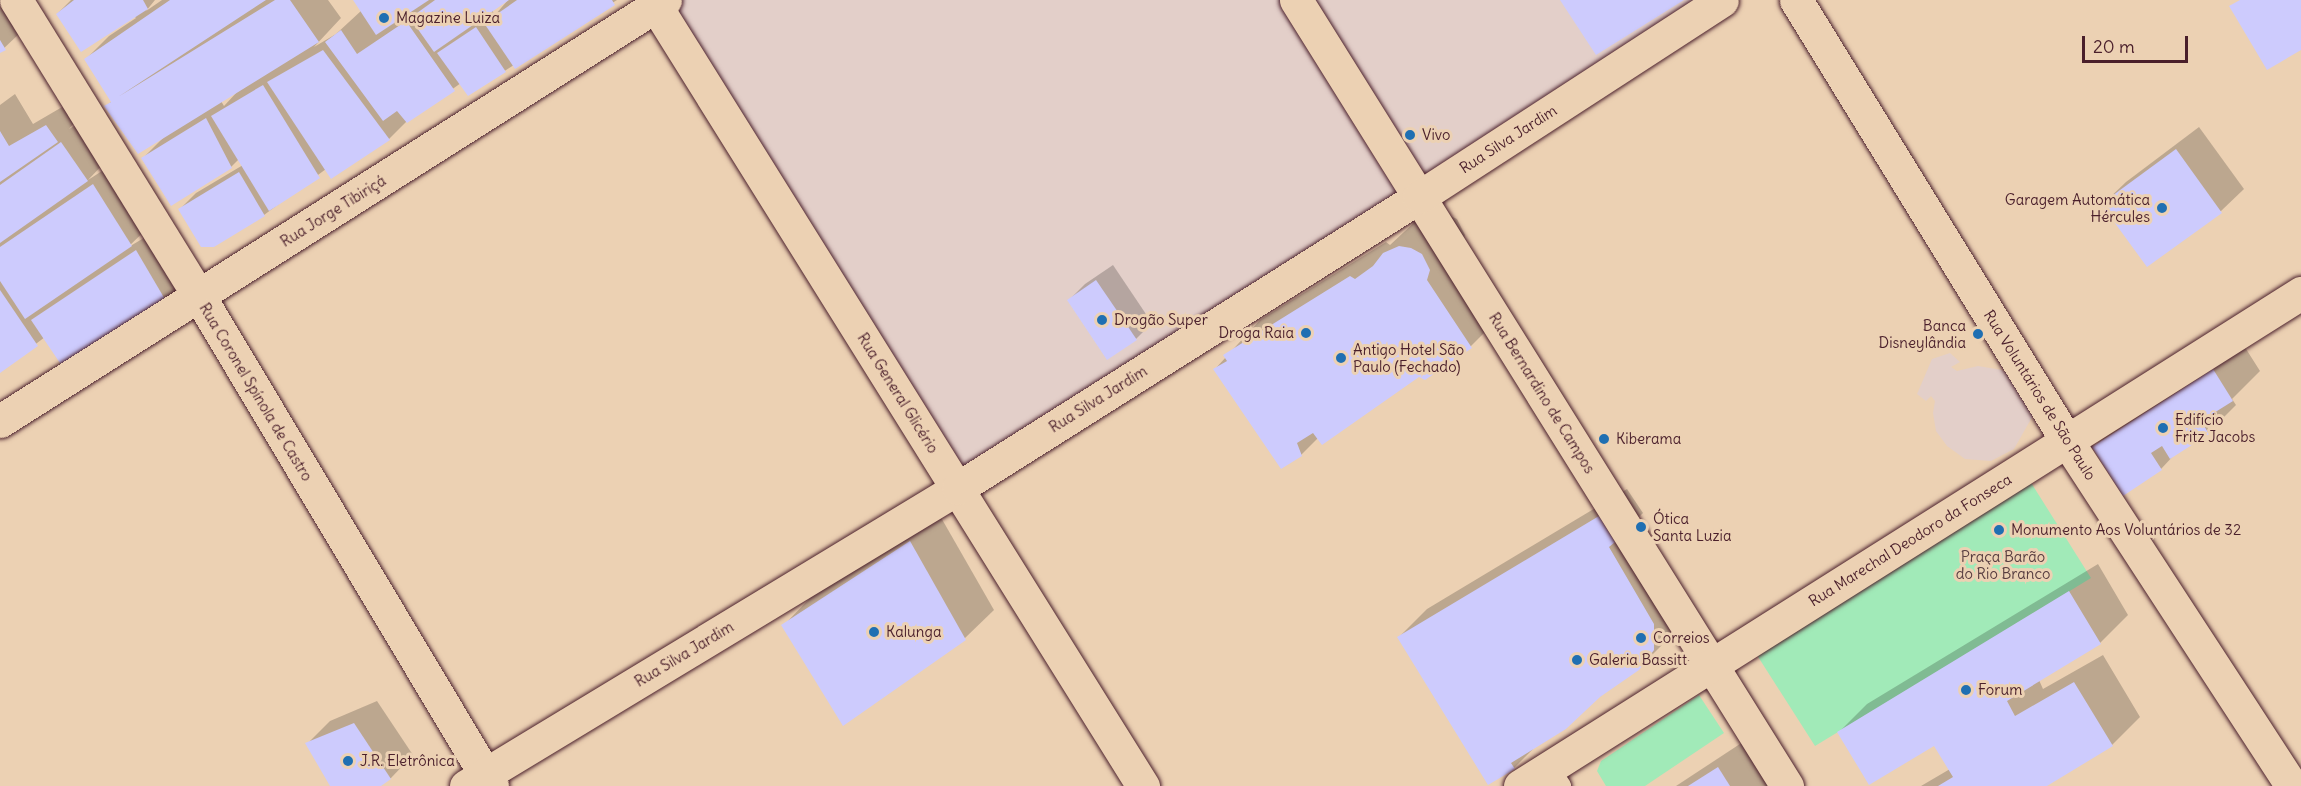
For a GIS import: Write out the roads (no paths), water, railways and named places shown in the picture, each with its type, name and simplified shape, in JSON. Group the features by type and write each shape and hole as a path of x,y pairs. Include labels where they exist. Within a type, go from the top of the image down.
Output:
{"street":[{"name":"Rua Coronel Spínola de Castro","path":"16,0 199,296 481,782"},
{"name":"Rua Bernardino de Campos","path":"1296,0 1713,664 1787,786"},
{"name":"Rua Silva Jardim","path":"481,782 958,488 1419,197 1722,0"},
{"name":"Rua Voluntários de São Paulo","path":"1796,0 2067,441 2292,786"},
{"name":"Rua Jorge Tibiriçá","path":"0,421 658,2"},
{"name":"Rua General Glicério","path":"658,2 1143,786"},
{"name":"Rua Marechal Deodoro da Fonseca","path":"1520,786 1555,777 1713,664 2301,293"}],"place":[{"name":"Magazine Luiza","path":"384,18"},
{"name":"Vivo","path":"1410,135"},
{"name":"Garagem Automática Hércules","path":"2162,208"},
{"name":"Drogão Super","path":"1102,320"},
{"name":"Droga Raia","path":"1306,333"},
{"name":"Banca Disneylândia","path":"1978,334"},
{"name":"Antigo Hotel São Paulo (Fechado)","path":"1341,358"},
{"name":"Edifício Fritz Jacobs","path":"2163,428"},
{"name":"Kiberama","path":"1604,439"},
{"name":"Ótica Santa Luzia","path":"1641,527"},
{"name":"Monumento Aos Voluntários de 32","path":"1999,530"},
{"name":"Kalunga","path":"874,632"},
{"name":"Correios","path":"1641,638"},
{"name":"Galeria Bassitt","path":"1577,660"},
{"name":"Forum","path":"1966,690"},
{"name":"J.R. Eletrônica","path":"348,761"}],"park label":[{"name":"Praça Barão do Rio Branco","path":"2003,564"}]}
